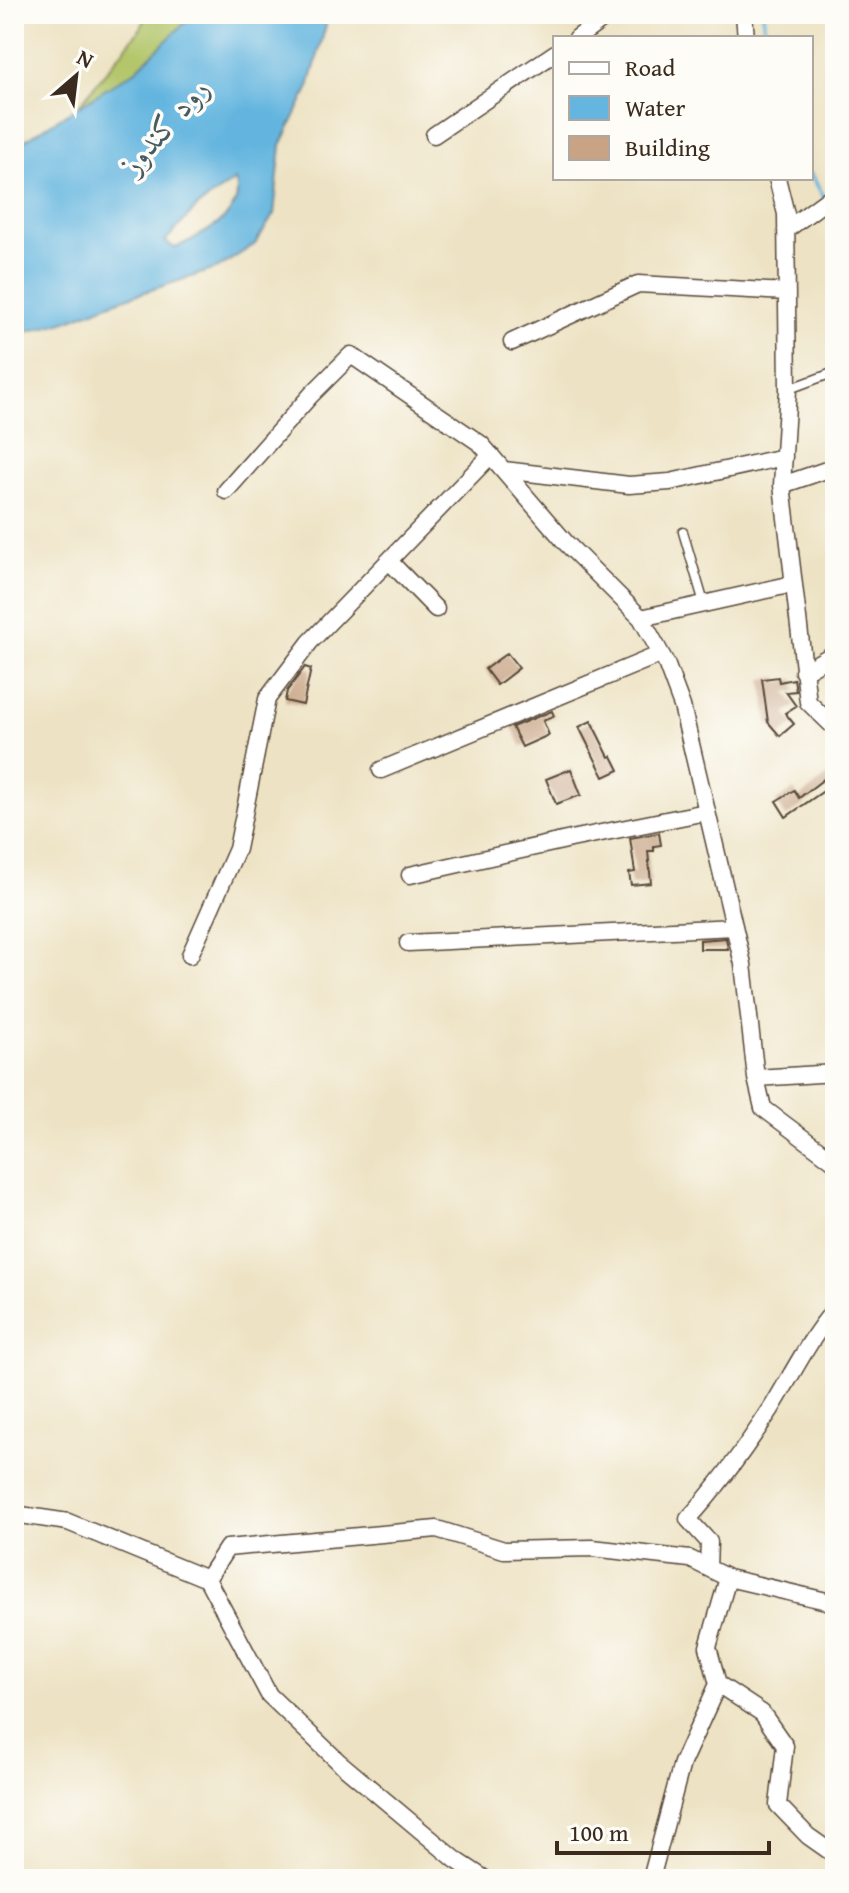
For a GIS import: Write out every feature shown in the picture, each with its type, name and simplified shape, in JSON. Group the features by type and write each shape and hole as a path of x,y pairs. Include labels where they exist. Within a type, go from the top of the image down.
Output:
{"street":[{"path":"580,36 610,14"},
{"path":"434,135 553,54"},
{"path":"778,180 786,214 788,390 782,485 808,702 835,728"},
{"path":"786,230 834,199"},
{"path":"512,342 638,284 787,292"},
{"path":"226,491 351,355 481,444 566,543 641,618 661,654 682,706 743,964 756,1078 763,1108 835,1162"},
{"path":"190,955 237,849 267,699 310,642 491,455"},
{"path":"504,470 629,485 670,482 784,457"},
{"path":"782,485 835,467"},
{"path":"389,561 436,609"},
{"path":"641,618 793,584"},
{"path":"803,672 835,653"},
{"path":"381,770 661,654"},
{"path":"410,875 706,812"},
{"path":"408,943 734,927"},
{"path":"756,1078 835,1073"},
{"path":"708,1568 709,1542 688,1519 706,1500 760,1423 835,1309"},
{"path":"14,1514 68,1522 207,1579 269,1695 339,1762 456,1860 485,1879"},
{"path":"207,1579 227,1548 437,1529 504,1550 592,1548 690,1559 728,1578 835,1603"},
{"path":"651,1879 682,1763 718,1684 708,1647 728,1578"},
{"path":"718,1684 762,1713 785,1746 778,1805 808,1836 835,1855"}],"lane":[{"path":"788,390 835,372"},
{"path":"683,532 704,603"}],"green space":[{"path":"148,14 191,14 136,70 76,109 141,28"}],"water":[{"name":"رود کندوز","path":"191,14 329,14 309,87 281,145 274,214 255,244 218,268 61,323 14,335 14,147 136,70","holes":["235,180 235,204 229,213 209,230 175,248 165,241 197,207"]}],"building":[{"path":"507,653 519,668 497,685 485,669"},
{"path":"305,667 311,669 303,705 285,701 287,691"},
{"path":"778,677 779,682 794,679 796,691 786,692 796,706 785,713 794,724 780,736 768,722 762,679"},
{"path":"552,711 554,716 543,721 549,735 522,747 512,727"},
{"path":"591,721 619,770 604,777 579,727"},
{"path":"571,769 581,795 556,804 546,779"},
{"path":"829,775 835,783 786,817 776,801 794,790 799,798"},
{"path":"659,833 661,845 654,846 654,851 648,851 651,883 631,885 629,873 635,872 630,838"},
{"path":"726,938 728,949 700,949 700,940"}],"waterway":[{"path":"763,14 765,36"},
{"path":"813,178 824,197"},
{"path":"827,206 835,221"}]}
